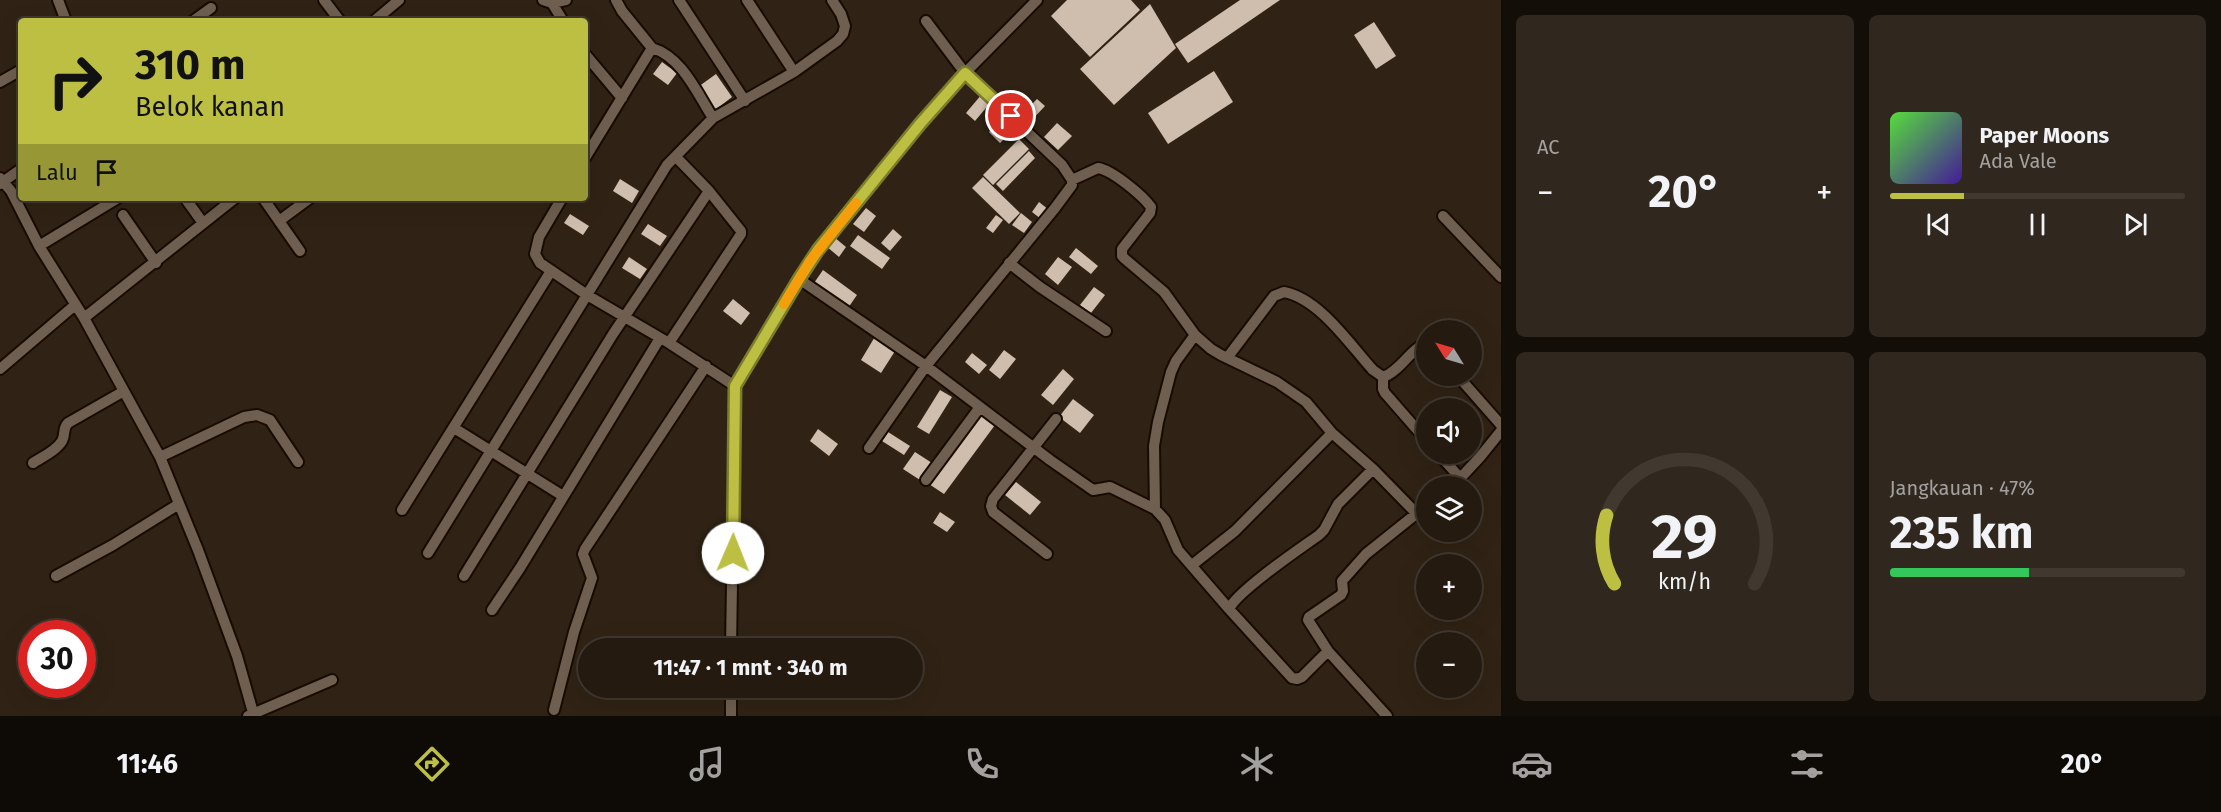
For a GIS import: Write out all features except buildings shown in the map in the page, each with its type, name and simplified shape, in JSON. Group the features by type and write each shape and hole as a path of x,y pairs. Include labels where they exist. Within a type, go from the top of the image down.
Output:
{"street":[{"path":"58,0 65,18"},
{"path":"324,0 338,18"},
{"path":"378,18 399,0"},
{"path":"547,1 566,0"},
{"path":"616,0 652,48 662,51 678,64 713,118"},
{"path":"679,0 745,101"},
{"path":"747,0 794,72"},
{"path":"428,553 667,165 713,118 794,72 843,34 845,21 832,0"},
{"path":"731,638 735,386 799,279 826,239 965,73 1037,0"},
{"path":"547,1 561,18"},
{"path":"197,18 211,8"},
{"path":"869,448 926,366 1072,185 1072,180 1062,165 965,73 926,21"},
{"path":"588,142 622,98 652,48"},
{"path":"588,58 622,98"},
{"path":"0,82 18,72"},
{"path":"492,610 665,340 742,233 709,190 678,159 674,158"},
{"path":"1072,180 1092,170 1103,169 1148,204 1151,207 1150,213 1122,249 1122,256 1164,292 1195,335 1221,355 1278,382 1293,392 1316,412 1332,433 1416,513 1366,554 1345,576 1342,581 1341,595 1309,617 1309,623 1328,651 1387,716"},
{"path":"18,171 1,181 19,206 39,246 84,318 160,457 198,550 237,656 252,715 332,681"},
{"path":"464,576 625,318 709,190"},
{"path":"39,246 113,201"},
{"path":"187,201 203,223"},
{"path":"84,318 231,201"},
{"path":"265,201 300,251"},
{"path":"279,221 306,201"},
{"path":"560,201 538,237 535,254 540,263 587,296 665,340 735,386"},
{"path":"123,215 156,263"},
{"path":"1443,216 1501,277"},
{"path":"1010,263 1040,287 1106,331"},
{"path":"402,510 551,271"},
{"path":"799,279 926,366 1034,449 1093,490 1110,487 1155,509 1165,520 1178,550 1292,678 1297,680 1302,677 1328,651"},
{"path":"1227,358 1274,296 1284,292 1306,302 1322,314 1373,370 1383,377"},
{"path":"0,369 75,305"},
{"path":"1155,509 1154,446 1158,422 1171,372 1195,335"},
{"path":"1383,377 1392,374 1416,349"},
{"path":"554,710 574,632 592,578 583,554 706,366"},
{"path":"1383,377 1385,393 1416,429"},
{"path":"1467,386 1501,425"},
{"path":"33,463 52,451 62,441 63,429 68,423 124,391"},
{"path":"926,480 980,407"},
{"path":"160,457 244,417 257,416 270,420 298,462"},
{"path":"1047,554 993,512 991,506 993,499 1056,419"},
{"path":"454,428 528,472 563,496"},
{"path":"1463,476 1501,431"},
{"path":"1192,565 1235,531 1332,433"},
{"path":"1229,609 1258,580 1319,535 1338,504 1372,470"},
{"path":"56,576 113,545 179,504"},
{"path":"731,698 731,716"}],"slow traffic":[{"path":"784,304 810,261 856,203"}],"route":[{"path":"733,553 735,386 799,279 838,224 965,73 1011,116"}]}
